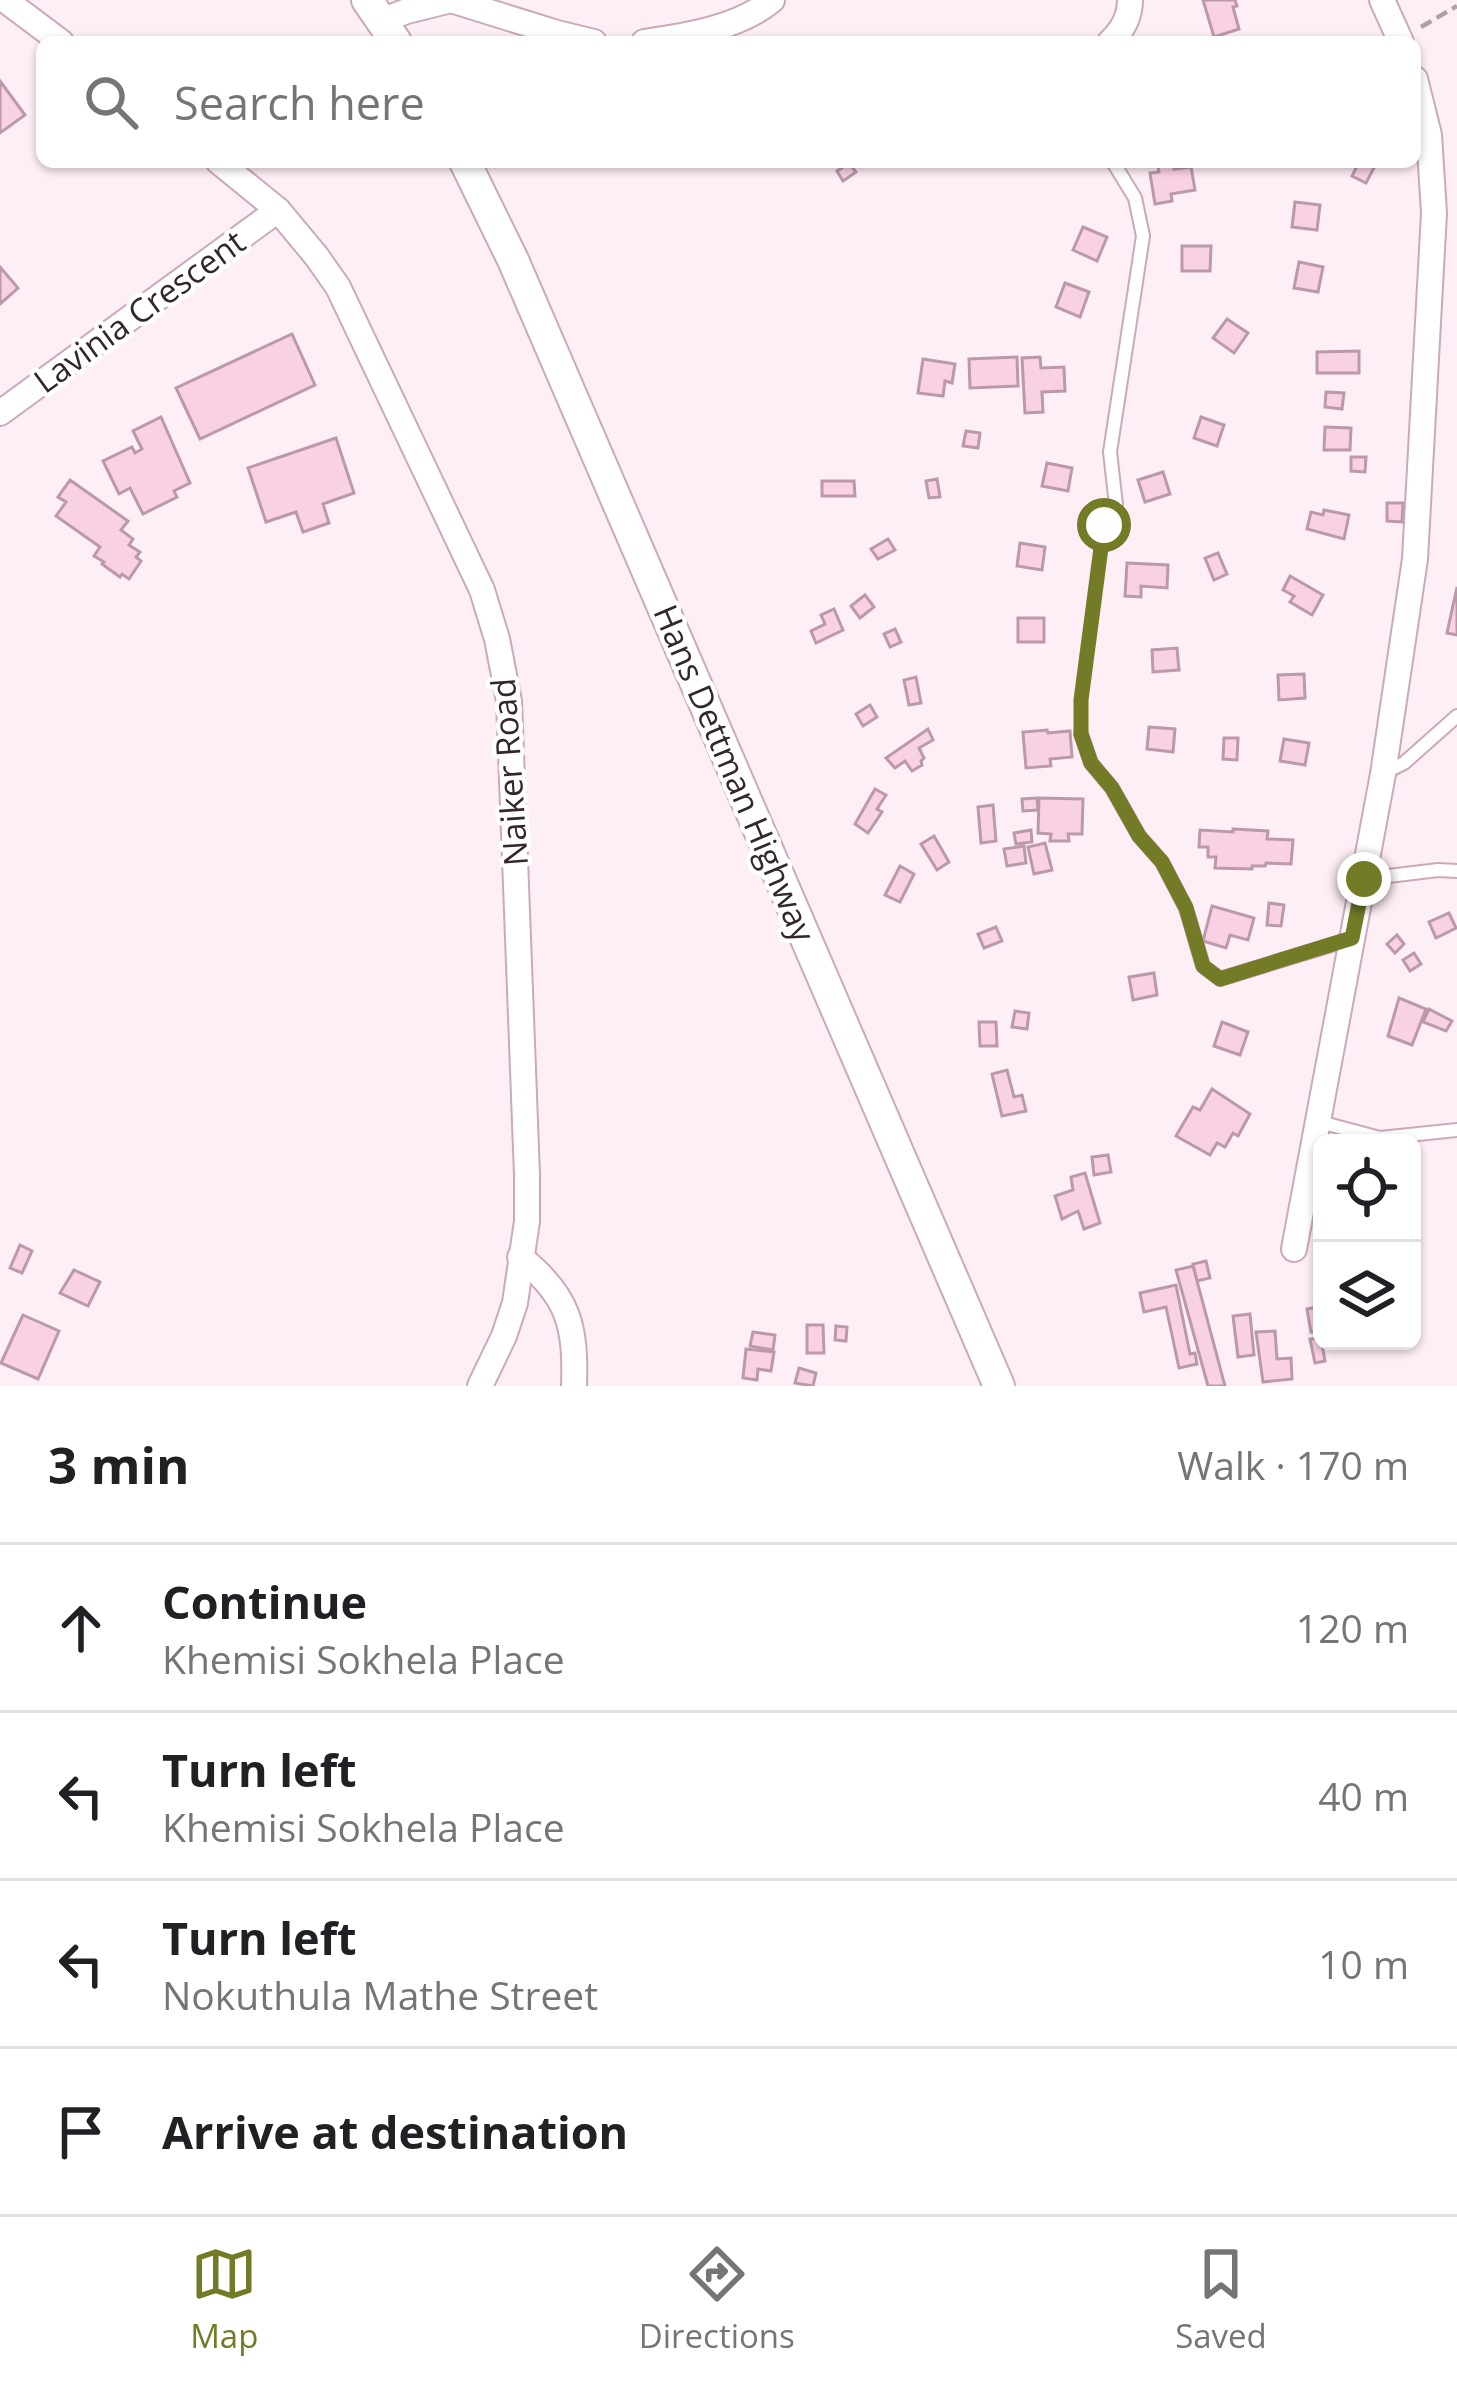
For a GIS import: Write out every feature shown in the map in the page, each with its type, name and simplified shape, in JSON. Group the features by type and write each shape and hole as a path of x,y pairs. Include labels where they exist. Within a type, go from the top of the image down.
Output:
{"street":[{"path":"5,0 53,36"},
{"path":"381,21 451,0 566,36"},
{"path":"682,36 724,24 772,0"},
{"path":"1115,36 1130,12 1130,0"},
{"path":"1382,0 1399,36"},
{"path":"1294,1249 1383,774 1415,559 1434,213 1432,164 1421,103"},
{"name":"Naiker Road","path":"226,168 278,210 338,287 451,520 482,590 497,639 509,700 514,793 526,1221 515,1303 480,1386"},
{"name":"Hans Dettman Highway","path":"468,168 522,282 1000,1386"},
{"name":"Lavinia Crescent","path":"0,413 278,210"},
{"path":"1430,293 1457,284"},
{"path":"520,1257 542,1274 568,1316 575,1345 574,1386"}],"lane":[{"path":"1116,505 1110,452 1143,236 1135,198 1117,168"},
{"path":"1383,774 1404,763 1457,716"},
{"path":"1081,734 1091,763 1162,862 1186,908 1203,966 1220,979 1352,938"},
{"path":"1364,879 1457,871"},
{"path":"1320,1122 1380,1138 1457,1130"}],"path":[{"path":"1409,36 1457,6"},
{"path":"1081,734 1081,700 1104,525 1116,505"}],"building":[{"path":"1203,0 1235,0 1239,29 1214,36"},
{"path":"0,81 25,115 0,133"},
{"path":"853,168 856,172 843,181 837,171"},
{"path":"1158,168 1191,168 1195,190 1171,194 1172,201 1155,204 1150,173 1159,172"},
{"path":"1356,168 1374,168 1366,183 1352,176"},
{"path":"1295,202 1320,205 1317,230 1292,227"},
{"path":"1083,227 1107,237 1097,261 1073,250"},
{"path":"1182,246 1211,246 1210,271 1182,271"},
{"path":"1299,262 1323,267 1318,292 1294,288"},
{"path":"0,267 18,288 0,304"},
{"path":"1065,283 1089,292 1080,317 1056,307"},
{"path":"1227,319 1248,333 1234,353 1213,338"},
{"path":"292,334 315,385 200,439 176,388"},
{"path":"1359,351 1359,373 1317,373 1317,352"},
{"path":"1017,357 1018,386 970,388 969,359"},
{"path":"1040,357 1041,368 1064,367 1065,391 1042,392 1043,412 1025,413 1022,358"},
{"path":"923,359 955,364 952,383 945,381 943,396 918,393"},
{"path":"1326,392 1344,393 1342,409 1325,407"},
{"path":"161,417 190,483 174,491 177,497 143,514 130,488 119,494 103,461 132,447 135,453 142,449 133,431"},
{"path":"1201,417 1224,425 1217,446 1194,438"},
{"path":"1325,427 1351,428 1350,450 1324,450"},
{"path":"966,431 980,433 978,448 963,446"},
{"path":"336,438 354,493 323,504 329,523 303,532 296,512 266,522 248,468"},
{"path":"1351,457 1366,457 1365,472 1351,471"},
{"path":"1047,463 1072,468 1068,491 1042,486"},
{"path":"1163,472 1170,494 1145,502 1138,480"},
{"path":"937,479 940,497 929,498 926,481"},
{"path":"70,480 128,521 121,530 133,539 129,545 140,552 136,557 141,561 129,579 102,564 94,556 100,547 56,516 66,502 58,497"},
{"path":"822,481 854,481 855,496 822,496"},
{"path":"1387,503 1403,503 1402,522 1387,521"},
{"path":"1324,510 1349,515 1344,539 1307,529 1311,512 1323,515"},
{"path":"888,539 895,550 878,559 871,549"},
{"path":"1020,543 1045,547 1042,570 1017,566"},
{"path":"1218,553 1227,574 1214,580 1205,558"},
{"path":"1127,563 1168,565 1167,588 1141,586 1141,597 1125,596"},
{"path":"1290,576 1323,595 1312,615 1290,602 1294,596 1283,590"},
{"path":"1457,587 1457,635 1447,633"},
{"path":"865,595 874,607 860,618 851,606"},
{"path":"834,609 843,630 816,643 811,631 825,624 821,615"},
{"path":"1018,618 1044,618 1044,642 1018,642"},
{"path":"895,629 901,642 890,647 884,634"},
{"path":"1177,648 1179,670 1153,672 1152,650"},
{"path":"1304,674 1305,698 1279,700 1278,675"},
{"path":"916,677 921,703 909,705 904,680"},
{"path":"870,705 877,717 863,726 856,714"},
{"path":"1149,727 1175,729 1173,752 1147,749"},
{"path":"928,729 933,740 919,748 922,765 912,771 905,761 895,768 886,758"},
{"path":"1070,731 1072,757 1050,759 1051,766 1026,768 1023,732"},
{"path":"1224,738 1238,738 1237,760 1223,759"},
{"path":"1284,739 1309,743 1305,765 1280,761"},
{"path":"875,789 886,795 877,809 882,812 868,833 855,824"},
{"path":"1037,798 1038,810 1023,811 1022,799"},
{"path":"1039,798 1083,799 1082,834 1068,834 1069,841 1050,841 1051,834 1038,833"},
{"path":"993,805 996,841 981,843 978,807"},
{"path":"1031,830 1032,842 1016,844 1014,833"},
{"path":"1200,830 1268,831 1267,839 1293,840 1291,864 1215,868 1216,857 1208,857 1208,847 1199,847"},
{"path":"934,836 949,862 937,870 921,844"},
{"path":"1045,843 1052,870 1034,874 1028,847"},
{"path":"1024,846 1026,863 1007,866 1004,849"},
{"path":"900,866 914,874 900,902 885,895"},
{"path":"1269,903 1284,905 1281,926 1267,925"},
{"path":"1212,906 1254,918 1248,940 1230,935 1226,948 1203,941"},
{"path":"1449,913 1456,928 1436,938 1429,922"},
{"path":"996,927 1002,941 984,948 978,934"},
{"path":"1397,935 1404,944 1395,953 1387,944"},
{"path":"1414,953 1421,964 1410,971 1403,960"},
{"path":"1154,973 1157,995 1133,1000 1129,977"},
{"path":"1399,998 1426,1009 1412,1045 1388,1036"},
{"path":"1429,1009 1452,1021 1446,1031 1423,1022"},
{"path":"1015,1011 1029,1013 1027,1029 1012,1027"},
{"path":"979,1022 996,1022 997,1046 980,1046"},
{"path":"1222,1022 1248,1032 1240,1055 1214,1046"},
{"path":"1007,1070 1014,1097 1022,1095 1026,1111 1002,1116 992,1074"},
{"path":"1212,1089 1250,1114 1238,1136 1233,1133 1225,1147 1217,1143 1210,1155 1176,1136 1193,1107 1200,1110"},
{"path":"1108,1155 1111,1172 1094,1175 1092,1157"},
{"path":"1085,1173 1100,1223 1084,1229 1078,1211 1062,1219 1055,1196 1073,1190 1071,1177"},
{"path":"20,1245 32,1251 22,1273 10,1268"},
{"path":"1206,1261 1210,1278 1197,1281 1193,1264"},
{"path":"1193,1266 1225,1386 1208,1386 1176,1270"},
{"path":"74,1270 100,1282 88,1306 60,1293"},
{"path":"1176,1285 1190,1354 1195,1353 1197,1364 1179,1368 1166,1307 1144,1312 1140,1293"},
{"path":"1313,1308 1313,1332 1311,1332 1307,1309"},
{"path":"1250,1314 1254,1355 1238,1357 1233,1316"},
{"path":"23,1315 59,1331 38,1379 1,1363"},
{"path":"807,1325 823,1325 824,1353 807,1353"},
{"path":"836,1326 847,1327 846,1341 835,1340"},
{"path":"1275,1331 1277,1359 1291,1358 1292,1379 1263,1382 1256,1332"},
{"path":"753,1332 775,1335 773,1350 750,1346"},
{"path":"1310,1339 1313,1350 1323,1350 1325,1361 1315,1363"},
{"path":"746,1349 774,1352 771,1371 758,1369 757,1380 743,1378"},
{"path":"799,1368 816,1373 813,1386 795,1383"}],"route":[{"path":"1104,525 1081,700 1081,734 1091,763 1162,862 1186,908 1203,966 1220,979 1352,938 1364,879"}]}
